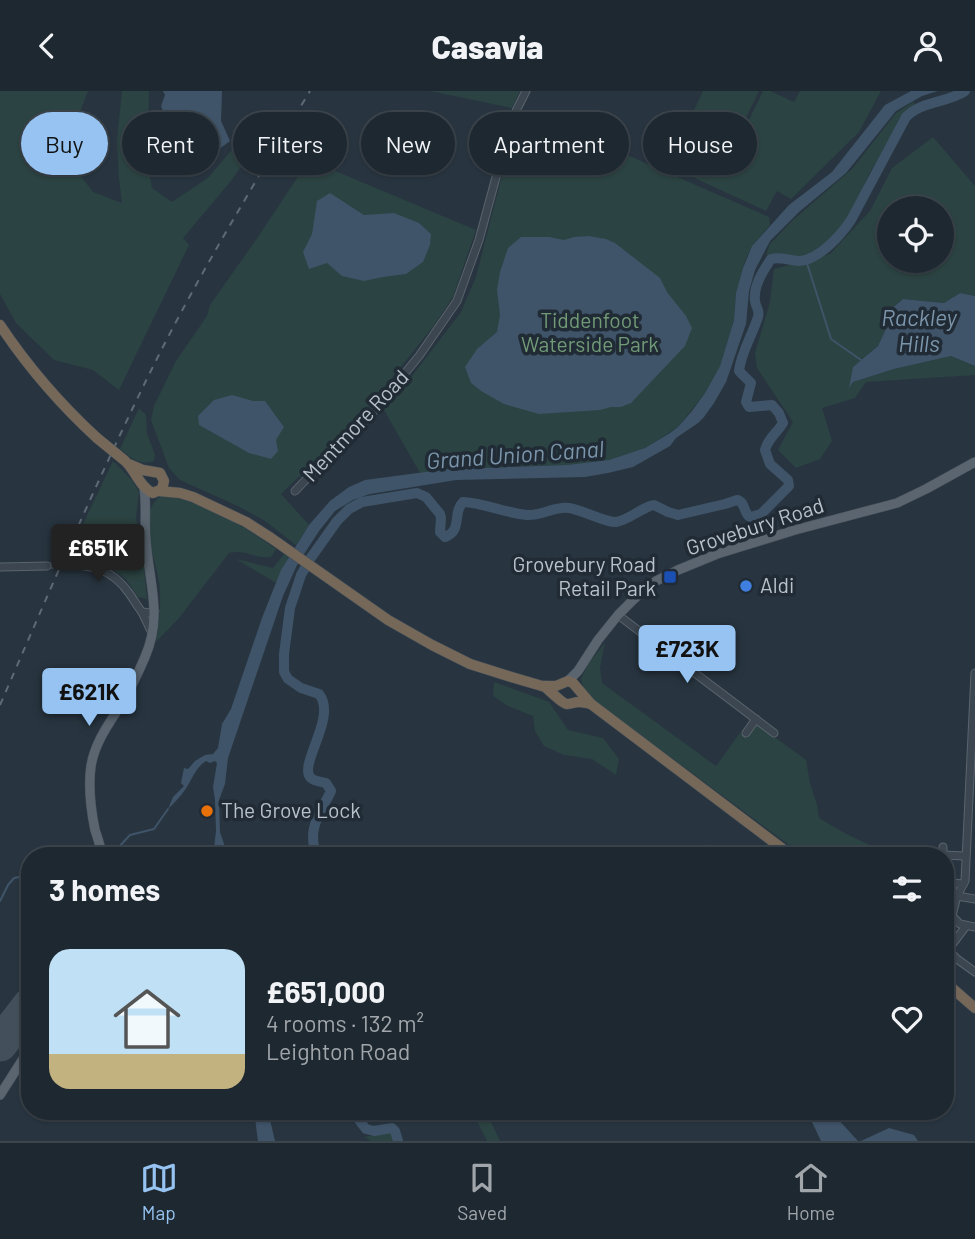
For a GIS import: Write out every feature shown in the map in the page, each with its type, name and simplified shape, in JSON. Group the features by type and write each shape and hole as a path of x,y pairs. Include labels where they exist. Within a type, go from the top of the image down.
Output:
{"highway":[{"path":"0,325 42,382 97,438 127,462 157,472 180,493"},
{"path":"127,462 150,492 180,493 221,509 271,538 388,620 432,646 508,676 570,690 780,847"},
{"path":"143,486 144,476 150,471"},
{"path":"158,492 164,485 163,478"},
{"path":"954,990 975,1008"}],"main road":[{"name":"Grovebury Road","path":"570,690 578,671 598,640 618,615 656,581 717,554 897,503 975,461"},
{"path":"100,847 93,817 90,783 94,752 146,654 155,609 146,542 143,486"},
{"path":"146,508 158,492"},
{"path":"0,1095 21,1062"}],"street":[{"name":"Mentmore Road","path":"295,491 368,418 419,356 457,301 479,240 516,111 526,91"},
{"path":"64,564 100,569 117,580 142,612 152,634"},
{"path":"0,567 47,566"},
{"path":"134,600 155,609"},
{"path":"142,612 151,613 155,609"},
{"path":"618,615 774,733"},
{"path":"954,904 965,874 975,673"},
{"path":"747,733 756,719"},
{"path":"954,854 965,856"},
{"path":"965,874 975,874"},
{"path":"954,882 963,884"},
{"path":"957,895 975,899"},
{"path":"954,921 975,926"},
{"path":"954,942 966,926"},
{"path":"954,956 975,972"}],"green space":[{"path":"0,91 88,91 80,112 21,112 21,175 80,175 93,192 122,203 117,140 122,91 149,91 148,112 122,112 122,175 150,175 152,188 172,202 211,175 219,175 219,165 233,149 235,175 183,238 189,245 119,390 93,370 54,360 16,323 0,294"},
{"path":"430,91 520,91 512,108"},
{"path":"703,91 759,91 749,112 693,112"},
{"path":"763,91 770,91 794,102 800,91 881,91 859,132 791,199 777,191 766,211 688,175 757,175 757,112 753,112"},
{"path":"913,102 917,105 902,117 842,228 817,250 805,256 792,258 766,255 770,244 792,221 853,168 896,113"},
{"path":"933,137 975,186 975,296 960,293 944,303 903,299 889,311 885,331 878,346 853,367 850,386 853,382 894,369 951,356 975,366 975,375 866,382 855,398 822,408 832,441 820,459 796,468 778,450 793,422 757,368 755,353 770,302 774,269 830,254 870,211 877,197 877,273 954,273 954,196 878,196 892,168"},
{"name":"Tiddenfoot Waterside Park","path":"629,156 643,162 643,175 673,175 769,217 770,225 752,246 745,261 736,293 734,320 720,366 705,393 678,427 645,448 609,460 567,465 469,468 420,473 384,410 461,312 476,277 502,175 629,175"},
{"path":"299,175 345,175 476,230 453,297 432,328 368,408 281,494 309,525 296,545 265,521 180,480 169,468 151,420 154,406 176,361 207,316 210,305"},
{"path":"139,408 146,415 147,433 155,455 154,461 144,463 120,449"},
{"path":"113,461 132,480 139,492 136,518 147,599 138,597 126,579 102,562 67,558"},
{"path":"162,495 208,509 250,531 276,549 271,557 229,553 179,618 156,642 160,590 148,524 154,503"},
{"path":"284,554 289,556 276,583 236,559 273,568"},
{"path":"605,643 600,667 602,683 716,766 740,733 748,738 757,724 806,760 819,818 875,847 792,847 592,699 584,690 581,679 588,664"},
{"path":"494,682 549,702 568,730 603,738 619,759 616,775 592,759 564,755 544,746 535,731 533,716 508,706 493,696"},
{"path":"476,1120 490,1120 500,1141 487,1141"},
{"path":"391,1131 394,1141 371,1141 365,1137"}],"water":[{"path":"163,91 222,91 221,121 230,141 219,149 219,112 163,112 161,106 165,95"},
{"path":"911,91 938,91 922,96 896,111 846,173 799,212 770,241 755,270 749,291 746,324 726,382 698,423 676,438 670,446 633,467 585,477 456,480 370,494 335,511 297,565 283,596 228,758 225,784 219,800 220,832 224,847 214,847 215,761 202,764 183,793 168,809 173,797 184,786 181,783 184,768 188,769 195,761 213,754 218,748 222,724 231,709 281,570 309,525 330,501 349,487 365,480 448,469 567,465 609,460 645,448 670,433 692,411 720,366 734,320 736,293 752,246 789,205 832,172 885,105"},
{"path":"330,193 364,215 394,213 419,223 431,234 423,262 406,274 364,281 342,276 327,263 309,269 303,252 312,234 317,201"},
{"path":"589,236 615,243 660,278 692,328 685,346 631,403 621,407 539,414 504,404 481,391 471,383 465,367 477,349 497,332 500,315 497,290 508,248 521,237 564,240"},
{"name":"Rackley Hills","path":"960,293 975,296 975,366 951,356 894,369 853,382 849,388 853,367 878,346 885,331 889,311 903,299 944,303"},
{"path":"232,395 253,401 265,401 284,427 276,440 278,451 271,459 249,453 199,425 198,416 214,400"},
{"path":"255,1120 270,1120 275,1141 258,1141"},
{"path":"811,1120 839,1120 858,1141 821,1141"},
{"path":"889,1128 914,1135 918,1141 861,1141"}],"waterway":[{"path":"314,847 314,830 331,791 326,783 312,779 308,772 321,728 324,704 319,694 301,688 288,679 284,672 284,654 290,608 301,575 337,521 349,509 362,502 417,493 426,497 440,514 440,532 445,537 454,530 463,502 527,515 569,508 616,522 654,505 678,515 737,500 742,503 750,517 761,514 789,486 788,480 770,464 765,450 783,423 779,413 772,405 749,407 746,402 751,383 739,371 759,313 755,303 759,279 771,259 807,260 829,246 851,220 906,117 919,108 965,91"},
{"path":"806,260 831,339 861,360"},
{"path":"119,847 130,835 154,829 168,809"},
{"path":"0,901 14,878 21,877"},
{"path":"359,1120 366,1129 374,1131 392,1128 398,1141"}],"runway":[{"path":"0,1044 21,1017"}],"tunnel":[{"path":"47,566 64,564"}],"railway":[{"path":"0,705 122,430 160,352 222,239 310,91"}],"place":[{"name":"Grovebury Road Retail Park","path":"670,577"},
{"name":"Aldi","path":"746,586"},
{"name":"The Grove Lock","path":"207,811"}],"water label":[{"name":"Grand Union Canal","path":"515,455"}]}
